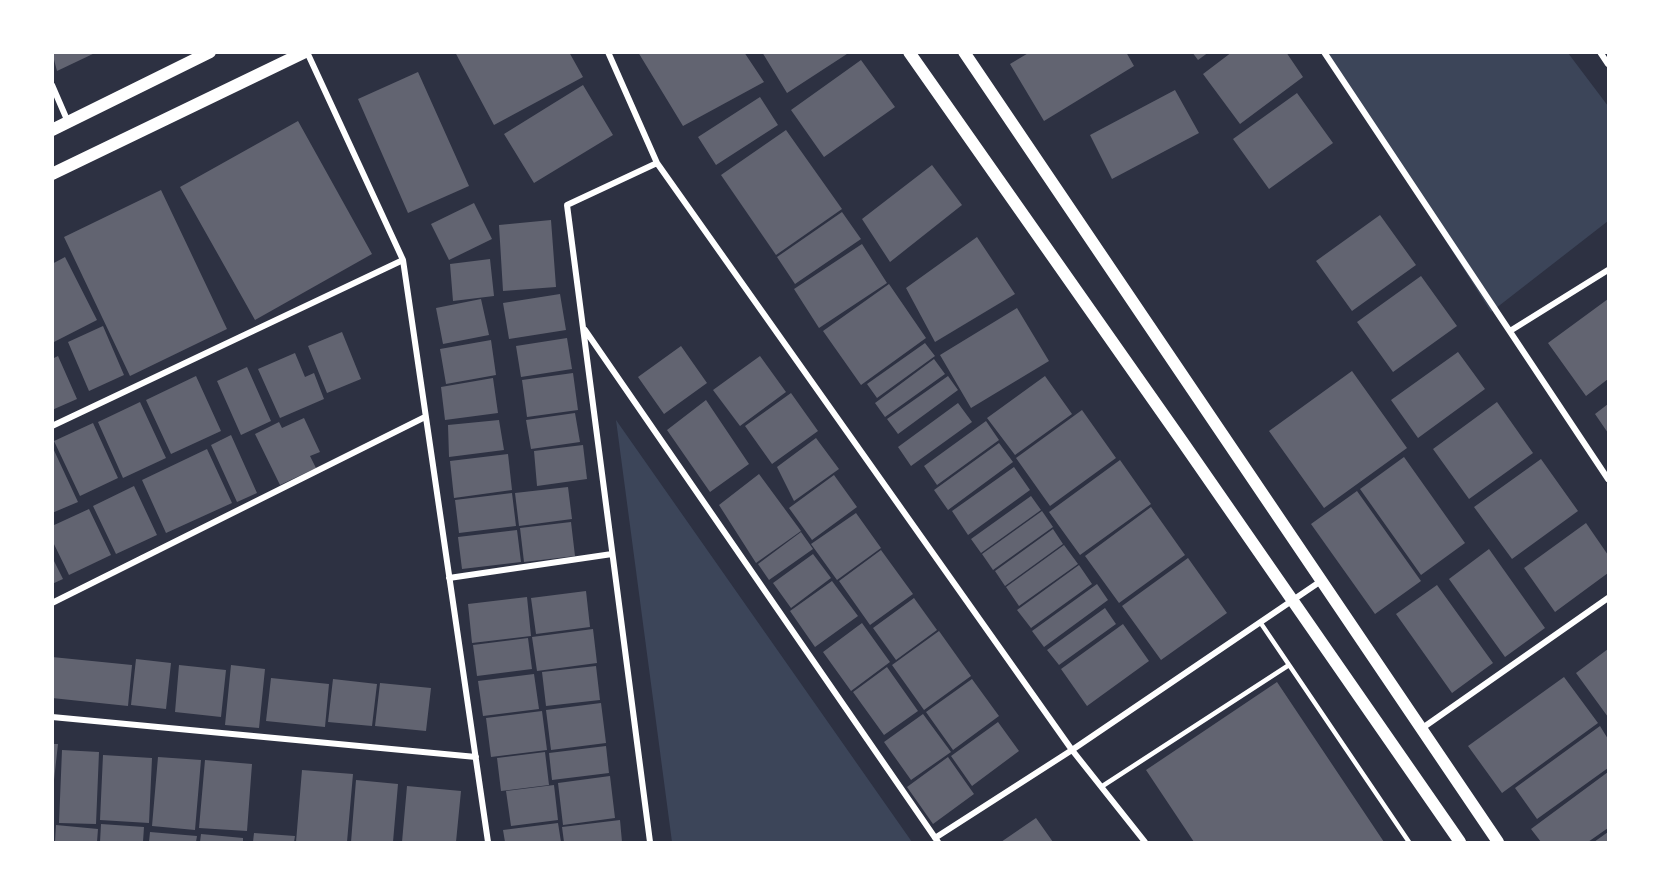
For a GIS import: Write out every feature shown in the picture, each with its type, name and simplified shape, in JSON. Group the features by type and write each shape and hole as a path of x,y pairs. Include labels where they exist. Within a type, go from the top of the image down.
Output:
{"main road":[{"path":"52,130 210,52"},
{"path":"52,174 306,52"},
{"path":"909,52 1460,843"},
{"path":"966,53 1498,843"}],"street":[{"path":"306,52 403,260 488,843"},
{"path":"608,52 657,163 1072,750 1145,843"},
{"path":"1324,52 1608,479"},
{"path":"1600,52 1608,64"},
{"path":"52,85 69,123"},
{"path":"650,843 567,205 657,163"},
{"path":"52,426 403,260"},
{"path":"1510,331 1608,270"},
{"path":"583,327 936,840 1321,581"},
{"path":"52,603 425,417"},
{"path":"449,578 612,554"},
{"path":"1421,729 1608,598"},
{"path":"52,717 476,757"}],"lane":[{"path":"1260,622 1409,843"},
{"path":"1101,788 1289,665"}],"shaded area":[{"path":"1327,53 1568,53 1608,106 1608,221 1491,312"},
{"path":"616,420 912,842 672,842"}],"building":[{"path":"52,52 97,52 57,71"},
{"path":"455,52 569,52 583,77 494,125"},
{"path":"638,52 744,52 764,82 683,126"},
{"path":"762,52 850,52 787,93"},
{"path":"1030,52 1126,52 1134,66 1044,121 1010,64"},
{"path":"1192,52 1209,52 1198,60"},
{"path":"1232,52 1286,52 1303,77 1240,124 1203,74"},
{"path":"861,60 895,107 824,157 791,110"},
{"path":"418,72 469,186 408,213 358,99"},
{"path":"583,85 613,135 534,183 504,134"},
{"path":"1175,90 1199,133 1112,179 1090,135"},
{"path":"1297,93 1333,143 1269,189 1233,139"},
{"path":"760,97 778,125 716,165 698,137"},
{"path":"298,121 372,254 255,320 180,187"},
{"path":"786,130 842,209 776,255 721,175"},
{"path":"932,165 962,205 890,262 862,219"},
{"path":"161,190 227,329 130,376 64,237"},
{"path":"474,203 492,239 449,260 431,224"},
{"path":"842,212 861,239 795,284 777,257"},
{"path":"1380,215 1416,265 1352,311 1316,261"},
{"path":"551,220 556,287 503,291 499,225"},
{"path":"977,237 1015,294 935,342 906,288"},
{"path":"862,244 887,283 819,328 794,289"},
{"path":"65,257 97,320 52,343 52,264"},
{"path":"490,259 494,296 453,301 450,264"},
{"path":"1421,276 1457,326 1393,372 1357,322"},
{"path":"889,284 926,338 861,385 823,331"},
{"path":"560,294 566,330 509,339 503,303"},
{"path":"481,299 489,335 443,344 436,308"},
{"path":"1608,299 1608,379 1586,396 1548,343"},
{"path":"1017,308 1049,361 971,408 940,355"},
{"path":"103,326 124,375 89,391 68,342"},
{"path":"342,332 361,379 327,393 308,346"},
{"path":"567,338 572,369 521,377 516,346"},
{"path":"491,340 496,375 446,384 440,349"},
{"path":"925,343 935,356 877,398 867,384"},
{"path":"681,346 707,383 664,414 638,377"},
{"path":"1458,352 1485,389 1418,438 1391,400"},
{"path":"295,353 305,377 314,373 324,399 280,418 258,369"},
{"path":"58,356 77,399 52,410 52,359"},
{"path":"760,356 786,392 740,426 713,390"},
{"path":"934,359 945,374 885,417 875,403"},
{"path":"247,367 271,421 241,435 217,381"},
{"path":"1352,371 1407,448 1324,508 1269,431"},
{"path":"573,373 578,410 527,417 522,380"},
{"path":"196,376 221,431 171,454 146,400"},
{"path":"948,376 958,390 898,434 887,419"},
{"path":"1045,376 1072,414 1015,455 987,418"},
{"path":"493,378 498,413 445,420 441,387"},
{"path":"791,393 818,431 772,464 745,426"},
{"path":"706,400 749,464 710,492 667,430"},
{"path":"140,402 166,458 123,478 98,422"},
{"path":"1497,402 1533,453 1469,499 1433,449"},
{"path":"958,403 972,422 911,466 898,447"},
{"path":"1608,404 1608,433 1595,414"},
{"path":"1082,410 1116,458 1050,506 1016,458"},
{"path":"575,413 580,442 531,449 526,420"},
{"path":"304,418 320,452 310,456 316,468 280,485 255,434 279,422 282,428"},
{"path":"499,420 504,450 449,457 448,425"},
{"path":"986,421 999,440 937,485 924,466"},
{"path":"93,423 118,478 80,496 54,441"},
{"path":"231,435 257,493 237,502 211,445"},
{"path":"816,438 839,469 794,501 777,467"},
{"path":"999,443 1013,462 948,510 934,490"},
{"path":"583,445 587,479 537,486 534,451"},
{"path":"52,446 78,502 52,513"},
{"path":"207,449 232,503 166,533 142,480"},
{"path":"508,454 512,490 454,498 450,461"},
{"path":"1404,457 1465,543 1421,575 1360,489"},
{"path":"1541,459 1578,511 1512,559 1474,507"},
{"path":"1120,460 1151,504 1080,555 1049,512"},
{"path":"1014,467 1030,490 968,535 952,511"},
{"path":"759,474 801,531 756,563 719,505"},
{"path":"834,475 857,507 812,540 789,508"},
{"path":"134,486 157,535 116,554 93,506"},
{"path":"568,487 572,519 519,526 515,493"},
{"path":"1357,491 1421,581 1375,614 1311,524"},
{"path":"512,493 516,526 459,533 455,500"},
{"path":"1031,496 1041,510 981,553 971,539"},
{"path":"1151,507 1185,555 1119,603 1085,556"},
{"path":"89,509 111,555 69,575 52,540 52,526"},
{"path":"1042,511 1053,527 993,570 982,554"},
{"path":"856,513 881,548 837,580 811,544"},
{"path":"571,522 575,556 524,562 520,528"},
{"path":"1586,523 1608,555 1608,573 1555,612 1524,568"},
{"path":"1053,529 1063,544 1005,586 995,571"},
{"path":"517,530 521,562 462,569 458,537"},
{"path":"801,532 813,549 769,580 758,564"},
{"path":"1064,545 1078,564 1019,606 1006,587"},
{"path":"1489,549 1545,628 1505,657 1449,579"},
{"path":"881,550 913,594 870,625 839,581"},
{"path":"813,554 831,578 791,608 773,583"},
{"path":"52,557 63,579 52,584"},
{"path":"1188,558 1227,613 1161,660 1122,606"},
{"path":"1079,565 1092,584 1031,628 1017,610"},
{"path":"832,581 858,616 815,647 790,611"},
{"path":"1097,584 1108,600 1044,647 1032,631"},
{"path":"1437,585 1493,663 1452,693 1396,614"},
{"path":"586,591 590,627 536,634 531,598"},
{"path":"527,597 531,636 472,643 468,604"},
{"path":"914,598 937,630 896,660 873,628"},
{"path":"1105,608 1116,624 1059,665 1047,650"},
{"path":"862,623 890,662 851,691 823,652"},
{"path":"1123,624 1149,661 1087,706 1061,669"},
{"path":"593,629 597,663 537,671 532,637"},
{"path":"939,631 971,676 924,710 892,665"},
{"path":"528,638 532,669 477,676 473,645"},
{"path":"1608,649 1608,717 1576,673"},
{"path":"52,657 132,665 128,706 52,698"},
{"path":"136,659 171,663 166,709 131,705"},
{"path":"179,665 226,670 221,717 175,712"},
{"path":"231,665 265,669 259,728 225,725"},
{"path":"596,666 600,700 546,706 542,672"},
{"path":"887,667 918,711 884,735 853,692"},
{"path":"534,674 539,709 483,716 478,681"},
{"path":"1564,677 1598,723 1502,793 1468,746"},
{"path":"271,678 329,684 325,727 266,721"},
{"path":"333,679 377,684 372,726 328,722"},
{"path":"972,679 999,716 953,750 926,712"},
{"path":"1277,682 1384,842 1194,842 1146,770"},
{"path":"380,683 431,688 426,731 375,726"},
{"path":"601,703 606,743 551,750 546,710"},
{"path":"542,711 547,750 491,757 486,718"},
{"path":"923,714 951,752 911,780 884,742"},
{"path":"998,722 1019,751 972,786 951,756"},
{"path":"1600,726 1608,739 1608,768 1537,819 1515,788"},
{"path":"52,744 58,744 54,780 52,780"},
{"path":"606,746 609,773 552,780 549,753"},
{"path":"62,750 99,752 96,824 59,823"},
{"path":"545,752 549,785 501,791 497,758"},
{"path":"103,755 152,758 149,823 100,820"},
{"path":"158,757 201,760 195,830 152,826"},
{"path":"948,757 974,794 933,824 907,787"},
{"path":"205,760 252,764 247,831 199,828"},
{"path":"302,770 353,774 347,842 296,842"},
{"path":"1608,772 1608,828 1588,842 1541,842 1531,829"},
{"path":"610,776 615,818 563,825 558,783"},
{"path":"356,780 398,784 393,842 351,842"},
{"path":"554,785 558,820 511,826 506,791"},
{"path":"407,786 461,791 456,842 402,842"},
{"path":"1036,818 1053,842 1001,842"},
{"path":"620,820 622,842 564,842 562,827"},
{"path":"558,823 561,842 505,842 503,830"},
{"path":"101,824 144,827 143,842 100,842"},
{"path":"56,825 98,829 97,842 55,842"},
{"path":"150,832 197,836 196,842 149,842"},
{"path":"1608,832 1608,842 1594,842"},
{"path":"254,833 295,836 294,842 253,842"},
{"path":"201,834 243,838 243,842 200,842"}]}
